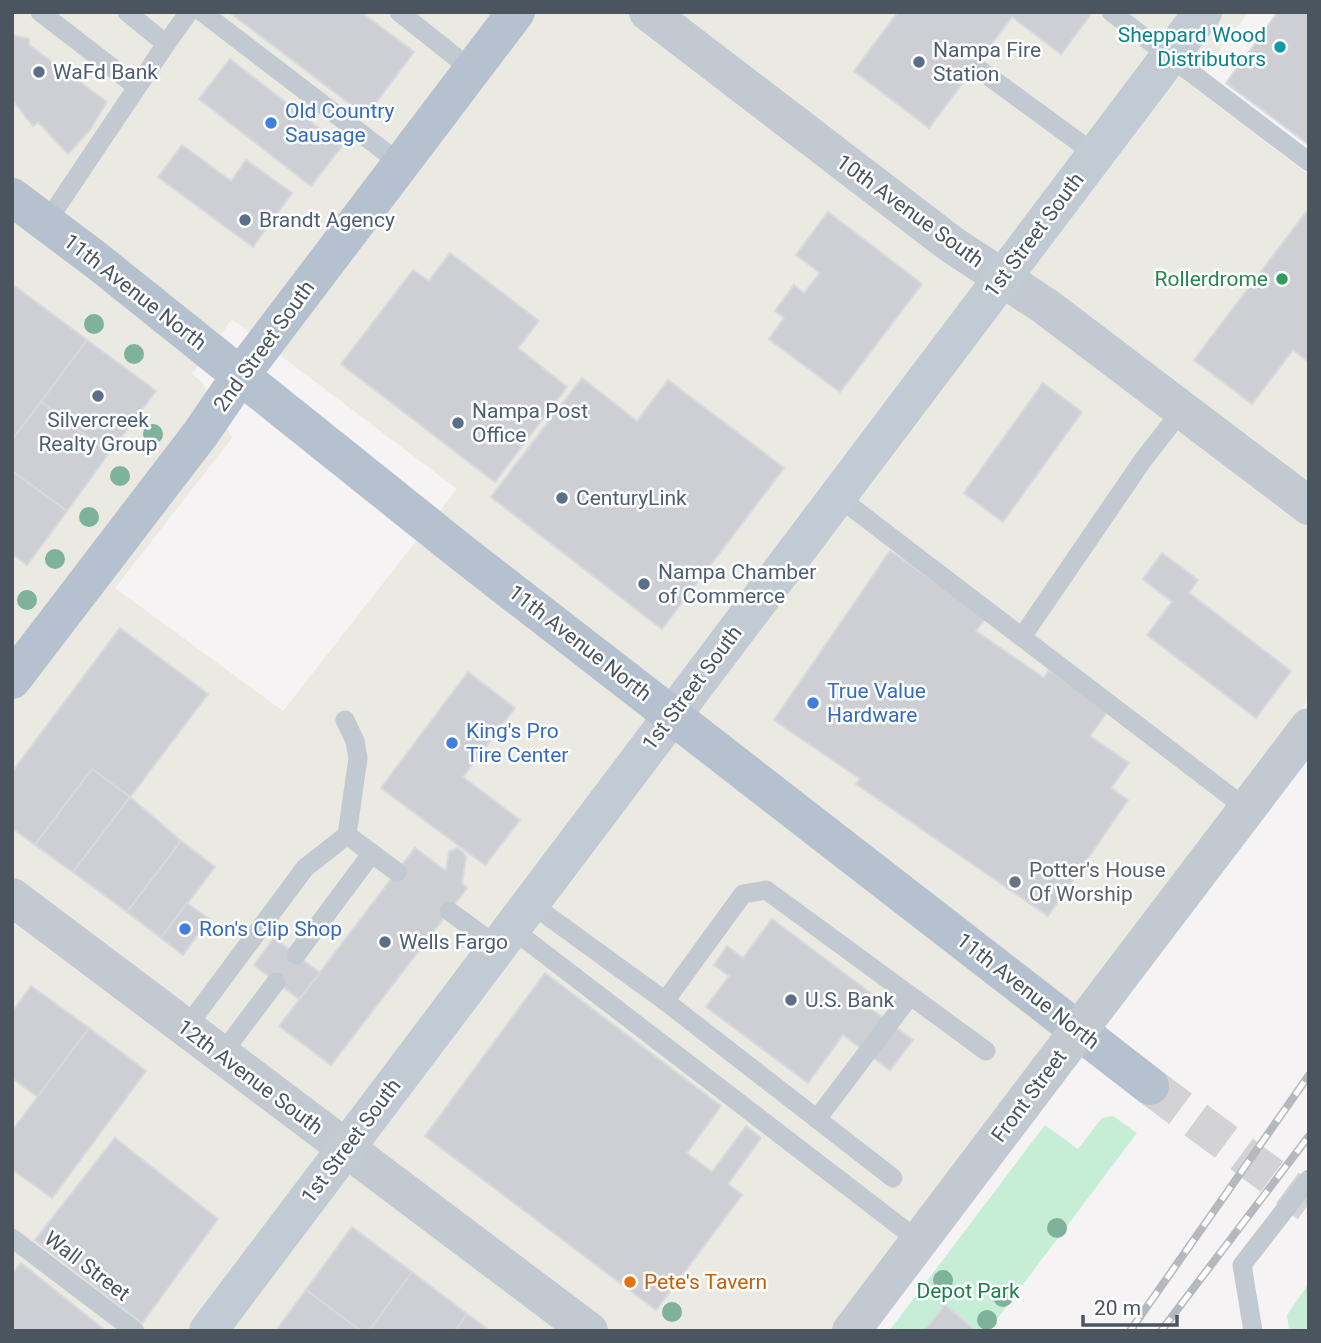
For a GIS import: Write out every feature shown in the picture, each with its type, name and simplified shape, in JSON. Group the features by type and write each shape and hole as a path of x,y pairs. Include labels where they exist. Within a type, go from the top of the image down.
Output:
{"main road":[{"name":"2nd Street South","path":"12,680 201,433 240,376 515,13"},
{"name":"11th Avenue North","path":"12,197 466,556 1150,1086"}],"street":[{"name":"10th Avenue South","path":"648,12 951,244 1045,306 1309,506"},
{"name":"1st Street South","path":"208,1331 1203,12"},
{"name":"Front Street","path":"851,1331 1309,727"},
{"name":"12th Avenue South","path":"12,897 589,1331"}],"lane":[{"path":"40,12 136,86"},
{"path":"127,12 166,44"},
{"path":"46,223 136,86 189,12"},
{"path":"202,12 401,164"},
{"path":"399,12 472,70"},
{"path":"1111,12 1309,162"},
{"path":"980,70 1095,154"},
{"path":"1022,637 1143,460 1182,410"},
{"path":"837,496 1247,809"},
{"path":"186,1028 305,868 348,835 358,758 355,741 345,720"},
{"path":"348,835 397,872"},
{"path":"296,955 372,853"},
{"path":"665,1001 743,894 766,890 986,1051"},
{"path":"449,911 513,926 665,1001 893,1178"},
{"path":"513,926 919,1241"},
{"path":"221,1055 276,982"},
{"path":"817,1119 911,996"},
{"path":"1253,1331 1242,1265 1309,1179"},
{"name":"Wall Street","path":"12,1238 135,1331"}],"shaded area":[{"path":"12,12 1249,12 1192,86 1309,175 1309,699 833,1331 12,1331","holes":["232,319 457,489 283,711 115,588 232,438 203,383 192,374"]}],"green space":[{"name":"Depot Park","path":"1113,1116 1137,1133 988,1331 889,1331 1045,1125 1078,1149 1102,1118"},
{"path":"1309,1283 1309,1331 1289,1331 1287,1315"}],"building":[{"path":"229,12 361,12 414,52 366,116"},
{"name":"Nampa Fire Station","path":"898,12 1091,14 1061,54 1012,17 929,128 854,71"},
{"name":"Sheppard Wood Distributors","path":"1278,12 1309,12 1309,145 1226,83"},
{"name":"WaFd Bank","path":"12,35 29,39 29,45 107,102 90,130 68,154 38,122 33,126 12,99"},
{"name":"Old Country Sausage","path":"230,59 342,146 311,186 199,99"},
{"name":"Brandt Agency","path":"182,145 231,181 246,160 292,193 253,247 158,177"},
{"name":"Rollerdrome","path":"1309,208 1309,362 1293,350 1252,404 1194,360"},
{"path":"828,212 922,284 840,392 769,339 784,318 775,311 794,285 804,293 820,273 796,255"},
{"path":"450,253 539,321 518,348 567,387 495,482 341,364 413,270 429,281"},
{"path":"12,284 87,340 12,440"},
{"name":"Silvercreek Realty Group","path":"87,340 156,391 109,453 41,402"},
{"path":"582,378 637,421 668,380 784,468 662,629 491,497"},
{"path":"1043,383 1082,412 1003,522 964,493"},
{"path":"41,402 109,453 67,511 12,471 12,440"},
{"path":"12,471 67,511 27,565 12,554"},
{"path":"890,551 986,617 976,631 1044,678 1049,670 1108,711 1090,736 1129,763 1111,788 1128,800 1048,916 856,784 860,779 774,720"},
{"path":"1162,553 1198,580 1189,593 1291,671 1256,718 1147,635 1172,602 1143,579"},
{"path":"120,628 208,694 130,797 92,769 35,845 12,828 12,772"},
{"name":"King's Pro Tire Center","path":"468,672 515,708 463,777 520,820 485,865 381,788"},
{"path":"92,769 130,797 73,872 35,845"},
{"path":"130,797 181,841 127,912 73,872"},
{"path":"181,841 215,867 161,938 127,912"},
{"name":"Wells Fargo","path":"415,848 446,871 449,852 457,848 463,852 466,857 462,883 467,888 331,1065 279,1026"},
{"name":"Ron's Clip Shop","path":"187,903 209,919 183,955 161,938"},
{"name":"U.S. Bank","path":"772,919 873,995 866,1005 913,1040 890,1070 843,1035 808,1083 706,1007 729,976 714,965 727,946 743,958"},
{"path":"274,938 320,973 299,999 254,965"},
{"path":"545,973 721,1106 687,1153 712,1172 746,1126 761,1138 728,1184 742,1195 656,1310 425,1136"},
{"path":"31,986 89,1028 38,1097 12,1078 12,1012"},
{"path":"89,1028 146,1071 52,1198 12,1169 12,1131"},
{"path":"115,1138 218,1219 142,1323 35,1240"},
{"path":"352,1227 412,1272 369,1331 361,1331 306,1290"},
{"path":"21,1263 106,1331 12,1331 12,1274"},
{"path":"412,1272 467,1314 455,1331 369,1331"},
{"path":"306,1290 361,1331 276,1331"},
{"path":"945,1305 976,1331 924,1331"},
{"path":"467,1314 490,1331 455,1331"}],"tunnel":[{"path":"1150,1086 1309,1204"}],"railway":[{"path":"1130,1331 1309,1075"},
{"path":"1161,1331 1309,1136"}],"place":[{"name":"Sheppard Wood Distributors","path":"1280,47"},
{"name":"Nampa Fire Station","path":"919,62"},
{"name":"WaFd Bank","path":"39,72"},
{"name":"Old Country Sausage","path":"271,123"},
{"name":"Brandt Agency","path":"245,220"},
{"name":"Rollerdrome","path":"1282,279"},
{"name":"Silvercreek Realty Group","path":"98,396"},
{"name":"Nampa Post Office","path":"458,423"},
{"name":"CenturyLink","path":"562,498"},
{"name":"Nampa Chamber of Commerce","path":"644,584"},
{"name":"True Value Hardware","path":"813,703"},
{"name":"King's Pro Tire Center","path":"452,743"},
{"name":"Potter's House Of Worship","path":"1015,882"},
{"name":"Ron's Clip Shop","path":"185,929"},
{"name":"Wells Fargo","path":"385,942"},
{"name":"U.S. Bank","path":"791,1000"},
{"name":"Pete's Tavern","path":"630,1282"}]}
